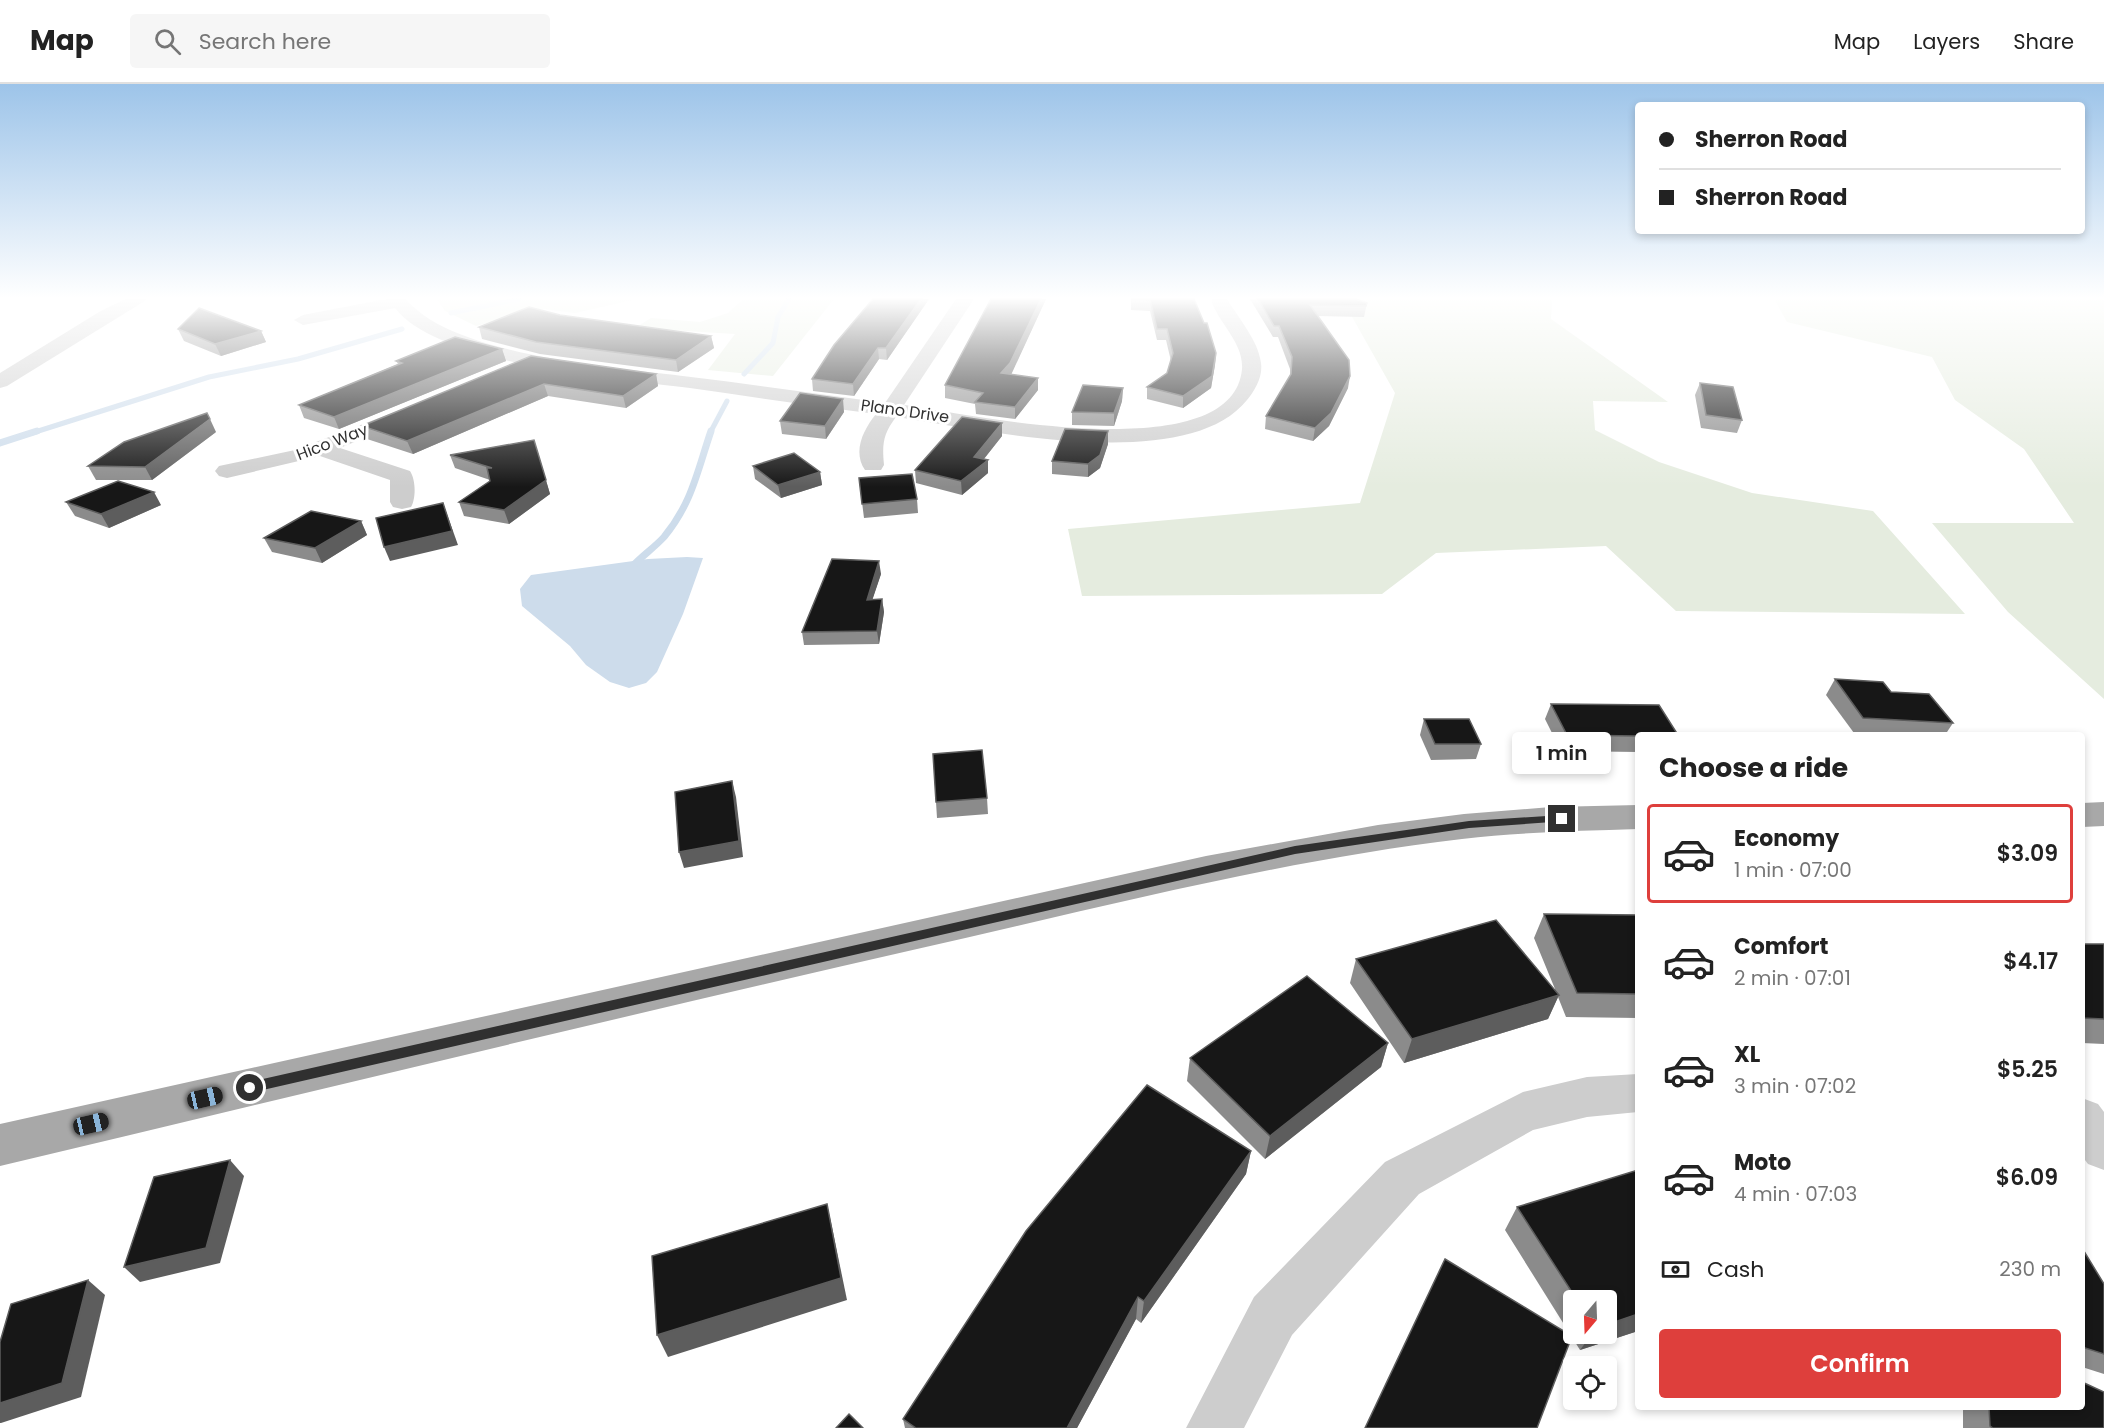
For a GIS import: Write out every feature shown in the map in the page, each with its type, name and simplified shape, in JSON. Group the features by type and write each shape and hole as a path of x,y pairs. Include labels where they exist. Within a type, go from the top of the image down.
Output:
{"main road":[{"path":"2085,815 2104,814"},
{"path":"0,1145 889,940 1295,850 1469,825 1635,817"}],"street":[{"path":"0,382 32,362"},
{"path":"501,373 527,362"},
{"name":"Plano Drive","path":"552,362 891,410 1098,436 1164,433 1204,423 1231,409 1239,400 1251,374 1252,362"},
{"path":"873,465 871,442 875,430 923,362"},
{"name":"Hico Way","path":"227,471 301,456 426,405"},
{"path":"320,449 402,476 402,502"},
{"path":"1214,1428 1273,1316 1402,1178 1523,1112 1587,1097 1635,1093"},
{"path":"2085,1111 2104,1112"},
{"path":"2085,1122 2104,1149"}],"shaded area":[{"path":"714,362 784,362 773,376 708,370"},
{"path":"1377,362 1611,362 1668,402 1593,401 1595,430 1659,462 1752,493 1873,511 1965,614 1676,611 1606,546 1436,553 1382,594 1082,596 1068,529 1360,503 1395,393"},
{"path":"1935,362 2104,362 2104,699 2008,612 1932,523 2074,523 2024,449 1955,400"}],"water":[{"path":"703,558 683,614 657,672 646,683 629,688 610,682 586,665 570,646 522,606 520,589 531,575 648,559"}],"building":[{"path":"398,362 471,362 334,417 299,405 402,363"},
{"path":"517,362 571,362 656,374 623,396 544,384 407,441 362,426"},
{"path":"823,362 868,362 853,384 812,379"},
{"path":"957,362 1011,362 1001,373 1038,378 1015,407 975,402 983,393 945,385"},
{"path":"1170,362 1214,362 1212,376 1183,396 1147,387 1167,373"},
{"path":"1292,362 1349,362 1350,376 1331,413 1315,428 1266,416 1291,374"},
{"path":"1700,383 1733,387 1742,420 1706,415"},
{"path":"1083,385 1123,388 1114,413 1072,412"},
{"path":"800,393 843,399 825,426 780,421"},
{"path":"207,413 210,419 145,467 88,466 124,442"},
{"path":"962,417 1002,423 974,457 988,460 961,481 915,470"},
{"path":"1065,429 1108,431 1100,455 1088,464 1052,461"},
{"path":"534,440 546,480 504,510 459,502 490,481 487,468 492,468 450,455"},
{"path":"794,453 820,472 778,485 753,466"},
{"path":"912,474 917,499 862,504 859,478"},
{"path":"118,481 154,492 101,514 66,502"},
{"path":"443,503 452,531 384,547 376,518"},
{"path":"311,511 361,521 315,548 264,538"},
{"path":"832,559 879,561 867,600 882,599 877,631 802,632"},
{"path":"1835,679 1883,682 1891,692 1929,694 1953,723 1863,718"},
{"path":"1551,704 1659,705 1676,732 1635,732 1635,736 1567,735"},
{"path":"1424,719 1469,719 1481,744 1435,744"},
{"path":"982,750 987,798 936,802 933,754"},
{"path":"732,781 739,841 679,852 675,792"},
{"path":"1544,914 1635,915 1635,994 1577,993"},
{"path":"1496,920 1559,995 1412,1039 1356,959"},
{"path":"2085,944 2104,944 2104,1019 2085,1018"},
{"path":"1307,976 1388,1043 1270,1136 1190,1058"},
{"path":"1147,1085 1251,1151 1144,1301 1138,1297 1067,1428 916,1428 903,1419 1026,1231"},
{"path":"230,1160 206,1248 124,1267 154,1177"},
{"path":"1635,1171 1635,1315 1617,1321 1617,1290 1571,1290 1517,1207"},
{"path":"827,1204 841,1278 657,1335 652,1256"},
{"path":"2085,1253 2104,1284 2104,1354 2085,1348"},
{"path":"1445,1259 1563,1331 1563,1344 1569,1344 1537,1428 1365,1428"},
{"path":"88,1280 62,1383 0,1403 0,1342 11,1304"},
{"path":"2085,1383 2104,1392 2104,1428 1993,1428 1990,1426 1989,1410 2085,1410"},
{"path":"849,1414 863,1428 836,1428"}],"waterway":[{"path":"32,433 209,377 285,362"},
{"path":"744,374 755,362"},
{"path":"711,431 727,401"},
{"path":"0,443 37,431"},
{"path":"630,569 664,537 681,512 693,487 711,431"}],"route":[{"path":"250,1088 856,948 1295,850 1469,825 1562,819"}]}
